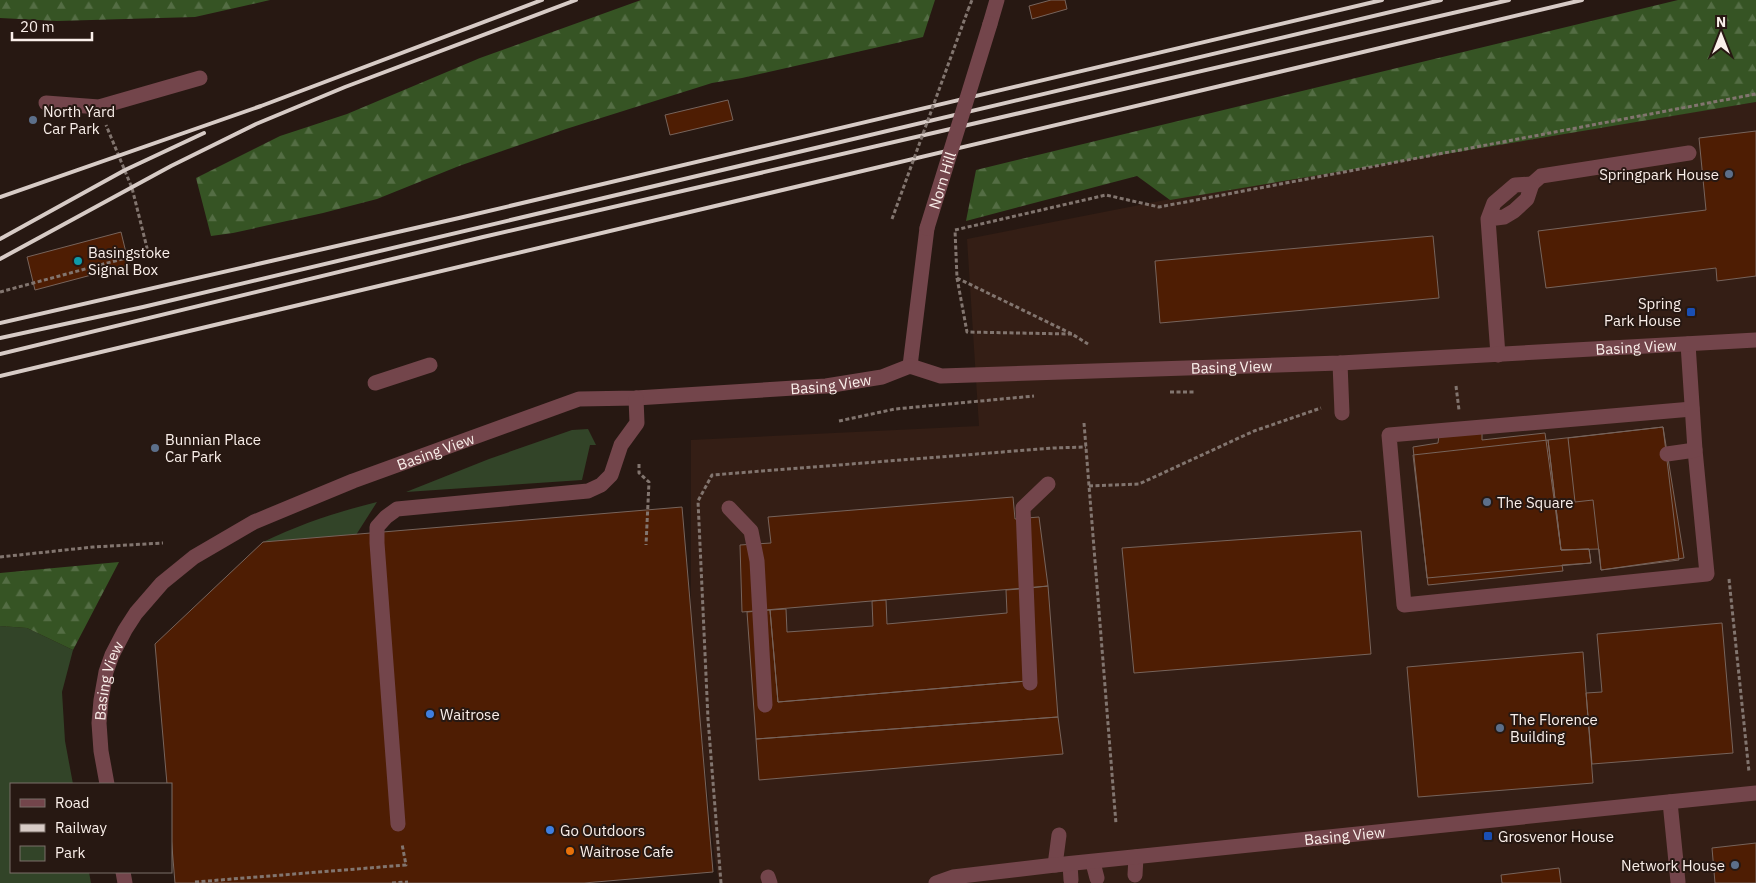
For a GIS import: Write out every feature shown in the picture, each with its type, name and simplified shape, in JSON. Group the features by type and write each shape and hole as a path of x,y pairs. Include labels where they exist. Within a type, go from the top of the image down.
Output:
{"street":[{"name":"Norn Hill","path":"910,366 927,228 997,0"},
{"path":"46,104 98,108 200,78"},
{"path":"1498,355 1488,219 1494,202 1514,185 1532,184 1541,176 1689,154"},
{"name":"Basing View","path":"107,783 101,750 99,723 106,672 112,655 125,630 162,583 194,557 254,522 283,509 579,399 636,398 826,386 882,378 910,366 942,376 1340,363 1756,340"},
{"path":"1688,344 1706,574 1404,605 1389,436 1692,409"},
{"path":"1340,363 1342,413"},
{"path":"375,383 430,365"},
{"path":"398,824 376,543 377,527 397,509 588,491 601,486 611,475 621,445 637,422 636,398"},
{"path":"1667,454 1695,450"},
{"path":"1030,683 1023,508 1048,484"},
{"path":"729,508 751,531 757,561 765,705"},
{"name":"Basing View","path":"936,883 953,877 1756,793"},
{"path":"1670,802 1678,882"},
{"path":"1059,835 1063,865 1070,880"},
{"path":"1135,875 1136,857"},
{"path":"1091,862 1094,863 1096,878"}],"path":[{"name":"Norn Hill","path":"892,219 972,0"},
{"path":"1072,334 968,332 957,278 955,230 1106,195 1159,206 1756,94"},
{"path":"0,292 148,252 132,188 98,108"},
{"path":"957,278 1072,334 1088,344"},
{"path":"839,421 895,409 1038,396"},
{"path":"1089,486 1139,484 1254,431 1325,407"},
{"path":"1084,424 1116,824"},
{"path":"721,883 708,719 698,501 712,475 1086,447"},
{"path":"638,457 639,473 649,482 646,545"},
{"path":"0,557 93,547 163,543"},
{"path":"1744,734 1749,772"},
{"path":"195,882 406,865"},
{"path":"392,883 408,882"}],"shaded area":[{"path":"1756,102 1756,883 719,883 714,852 691,634 691,440 979,426 967,239 1272,179"}],"green space":[{"path":"0,0 270,0 195,17 57,21 0,18"},
{"path":"641,0 935,0 923,37 742,78 712,83 566,129 459,166 377,199 323,213 211,236 196,178 280,136 347,114 480,58"},
{"path":"1678,0 1756,0 1756,102 1170,200 1137,176 966,221 976,170"},
{"path":"588,429 596,445 590,445 582,480 406,492 489,459 572,430"},
{"path":"377,502 356,535 263,542 319,519"},
{"path":"119,562 73,650 27,628 0,626 0,573"},
{"path":"0,626 27,628 73,650 62,692 65,741 73,783 10,783 10,873 89,873 91,883 0,883"}],"building":[{"path":"1051,0 1065,0 1067,9 1032,19 1029,6"},
{"path":"728,100 733,120 670,135 665,115"},
{"name":"Springpark House","path":"1756,131 1756,276 1717,281 1716,268 1546,288 1538,231 1706,210 1699,138"},
{"name":"Basingstoke Signal Box","path":"121,232 129,265 35,290 27,257"},
{"path":"1433,236 1439,298 1160,323 1155,261"},
{"path":"1663,427 1679,560 1601,570 1593,500 1575,502 1568,438"},
{"path":"1663,427 1684,558 1601,570 1599,549 1561,550 1548,440"},
{"name":"The Square","path":"1482,432 1482,440 1545,433 1561,550 1589,549 1591,563 1427,578 1413,447 1438,443 1439,435"},
{"name":"The Square","path":"1548,440 1561,550 1589,549 1591,563 1562,565 1563,571 1428,585 1413,455"},
{"path":"1013,497 1015,519 1039,517 1048,586 742,612 740,545 771,543 768,517"},
{"name":"Waitrose","path":"682,507 713,872 584,883 175,883 172,847 172,783 167,783 155,644 263,542"},
{"path":"1361,531 1371,654 1134,673 1122,548"},
{"path":"1048,586 1058,717 756,739 747,612 770,610 778,702 1027,681 1020,589"},
{"path":"1020,589 1027,681 778,702 770,610 786,609 787,632 873,626 872,601 886,600 887,624 1007,613 1006,590"},
{"path":"1722,623 1733,753 1592,764 1586,693 1602,692 1597,634"},
{"name":"The Florence Building","path":"1583,652 1593,783 1418,797 1407,667"},
{"path":"1058,717 1063,754 759,780 756,739"},
{"name":"Network House","path":"1756,843 1756,883 1715,883 1712,848"},
{"path":"1559,868 1561,883 1502,883 1501,875"}],"railway":[{"path":"0,197 261,106 542,0"},
{"path":"0,259 171,166 256,124 345,87 576,0"},
{"path":"0,323 459,218 1382,0"},
{"path":"0,338 143,307 1441,0"},
{"path":"0,354 483,237 1509,0"},
{"path":"0,376 1582,0"},
{"path":"0,239 125,170 204,133"}],"place":[{"name":"North Yard Car Park","path":"33,120"},
{"name":"Springpark House","path":"1729,174"},
{"name":"Basingstoke Signal Box","path":"78,261"},
{"name":"Spring Park House","path":"1691,312"},
{"name":"Bunnian Place Car Park","path":"155,448"},
{"name":"The Square","path":"1487,502"},
{"name":"Waitrose","path":"430,714"},
{"name":"The Florence Building","path":"1500,728"},
{"name":"Go Outdoors","path":"550,830"},
{"name":"Grosvenor House","path":"1488,836"},
{"name":"Waitrose Cafe","path":"570,851"},
{"name":"Network House","path":"1735,865"}]}
